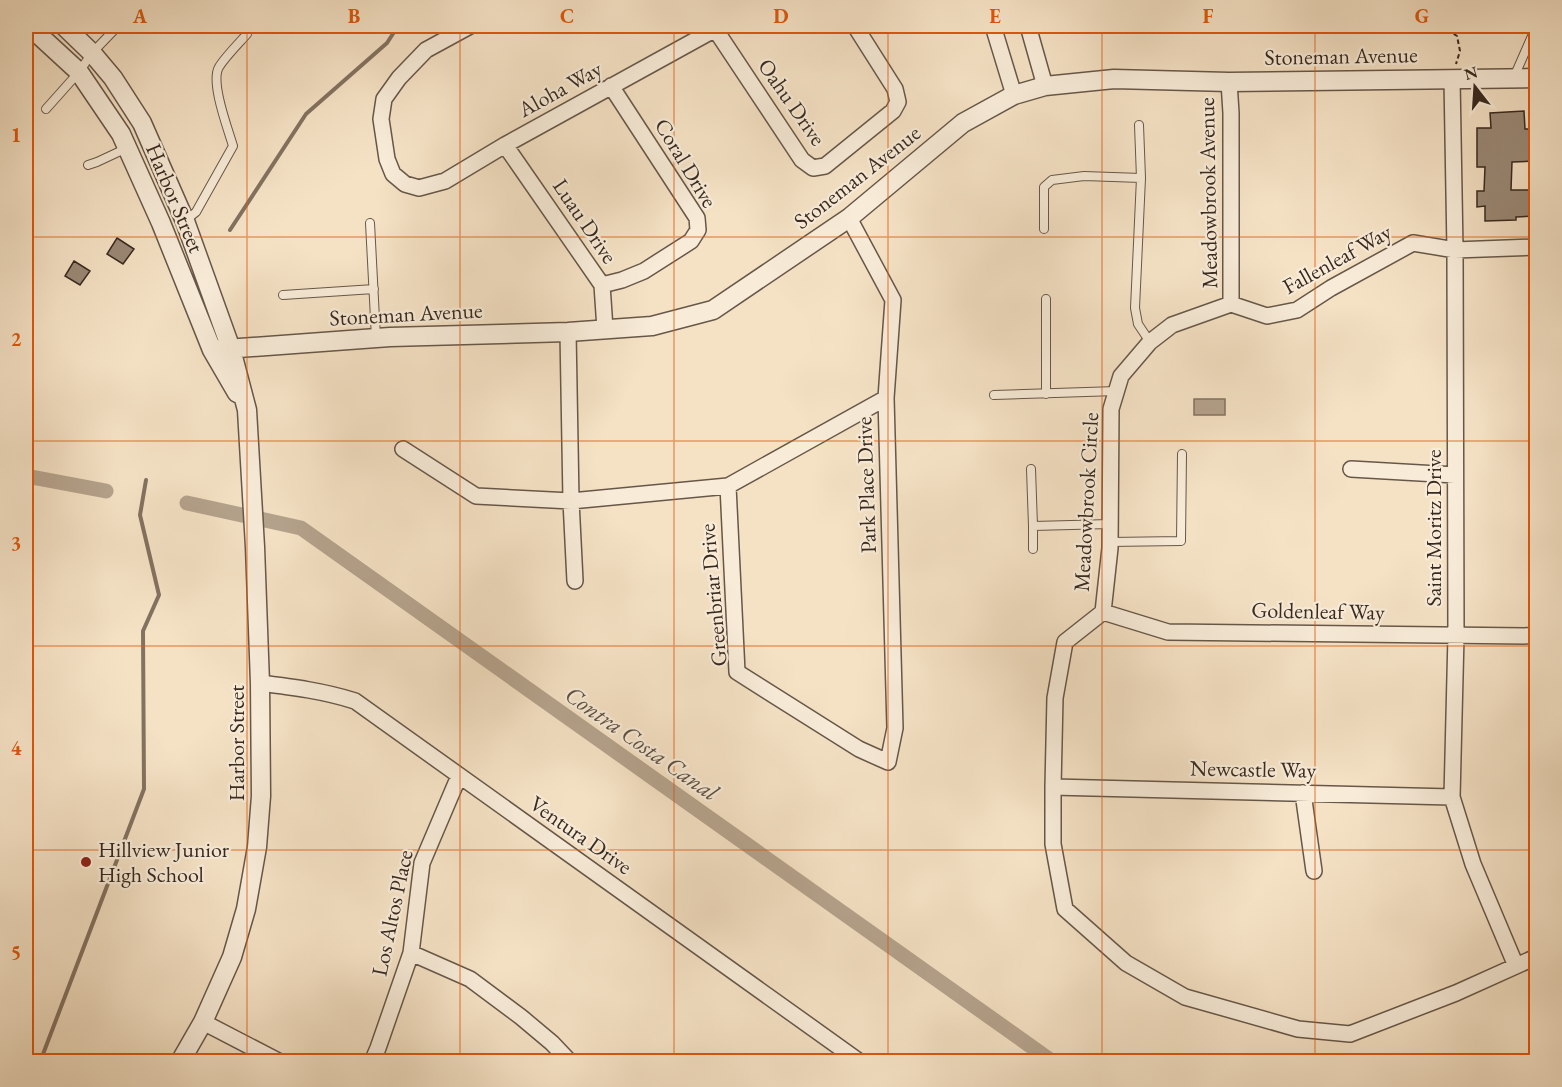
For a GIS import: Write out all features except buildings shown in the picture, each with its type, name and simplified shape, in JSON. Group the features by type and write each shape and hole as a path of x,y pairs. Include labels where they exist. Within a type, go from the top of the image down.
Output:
{"street":[{"name":"Harbor Street","path":"29,26 79,72 121,134 161,223 212,350 247,410"},
{"name":"Harbor Street","path":"64,26 92,53 142,123 185,221 231,349 247,410 260,683 261,795 257,848 246,909 232,957 203,1022 180,1062"},
{"name":"Aloha Way","path":"470,26 426,50 399,78 384,99 381,119 387,159 393,174 405,184 419,188 445,181 718,27"},
{"name":"Oahu Drive","path":"718,27 802,160 813,168 825,166 893,111 898,102 895,89 855,26"},
{"path":"993,26 1014,95"},
{"path":"1028,26 1045,86"},
{"name":"Stoneman Avenue","path":"212,350 376,338 568,332 652,326 713,310 849,218 963,123 1014,95 1045,86 1114,79 1229,82 1536,78"},
{"name":"Saint Moritz Drive","path":"1452,79 1456,636 1452,797 1473,864 1516,966"},
{"name":"Meadowbrook Avenue","path":"1229,82 1231,304"},
{"name":"Coral Drive","path":"602,285 644,271 691,241 698,230 697,218 610,86"},
{"name":"Luau Drive","path":"506,145 602,285 605,329"},
{"name":"Park Place Drive","path":"849,218 893,300 886,398 895,728 888,762"},
{"name":"Fallenleaf Way","path":"1231,304 1267,316 1297,310 1331,288 1413,243 1455,250 1536,248"},
{"name":"Meadowbrook Circle","path":"1231,304 1172,325 1150,342 1121,376 1111,409 1110,542 1103,612 1065,642 1055,698 1053,844 1065,909 1126,963 1185,997 1298,1029 1350,1034 1456,993 1536,957"},
{"path":"568,332 575,581"},
{"path":"403,450 476,496 571,501 728,486 886,398"},
{"path":"1352,469 1455,475"},
{"name":"Greenbriar Drive","path":"728,486 737,672 859,748 888,762"},
{"name":"Goldenleaf Way","path":"1103,612 1168,632 1536,636"},
{"name":"Ventura Drive","path":"260,683 304,688 354,701 860,1062"},
{"name":"Los Altos Place","path":"372,1062 411,953 422,863 459,776"},
{"name":"Newcastle Way","path":"1053,787 1452,797"},
{"path":"1303,793 1314,871"},
{"path":"411,953 470,980 521,1017 552,1043 570,1062"},
{"path":"203,1022 280,1062"}],"lane":[{"path":"46,109 79,72 92,53 118,26"},
{"path":"1514,78 1536,27"},
{"path":"185,221 196,212 233,146 219,100 216,78 218,68 248,34"},
{"path":"1139,125 1142,178 1135,308 1138,324 1150,342"},
{"path":"88,165 127,148"},
{"path":"1044,230 1044,187 1052,180 1084,176 1142,178"},
{"path":"370,223 376,338"},
{"path":"283,295 374,290"},
{"path":"1046,299 1046,394"},
{"path":"994,395 1117,392"},
{"path":"1110,542 1181,541 1182,454"},
{"path":"1031,469 1033,549"},
{"path":"1033,526 1110,524"}],"path":[{"path":"1440,26 1457,36 1460,51 1452,79"}],"shaded area":[{"path":"1194,399 1225,399 1225,415 1194,415"}],"waterway":[{"path":"230,230 306,114 387,43 398,26"},
{"name":"Contra Costa Canal","path":"26,476 106,491"},
{"path":"40,1062 144,789 143,631 159,595 140,515 146,480"},
{"name":"Contra Costa Canal","path":"187,503 301,528 1053,1062"}],"place":[{"name":"Hillview Junior High School","path":"86,862"}]}
